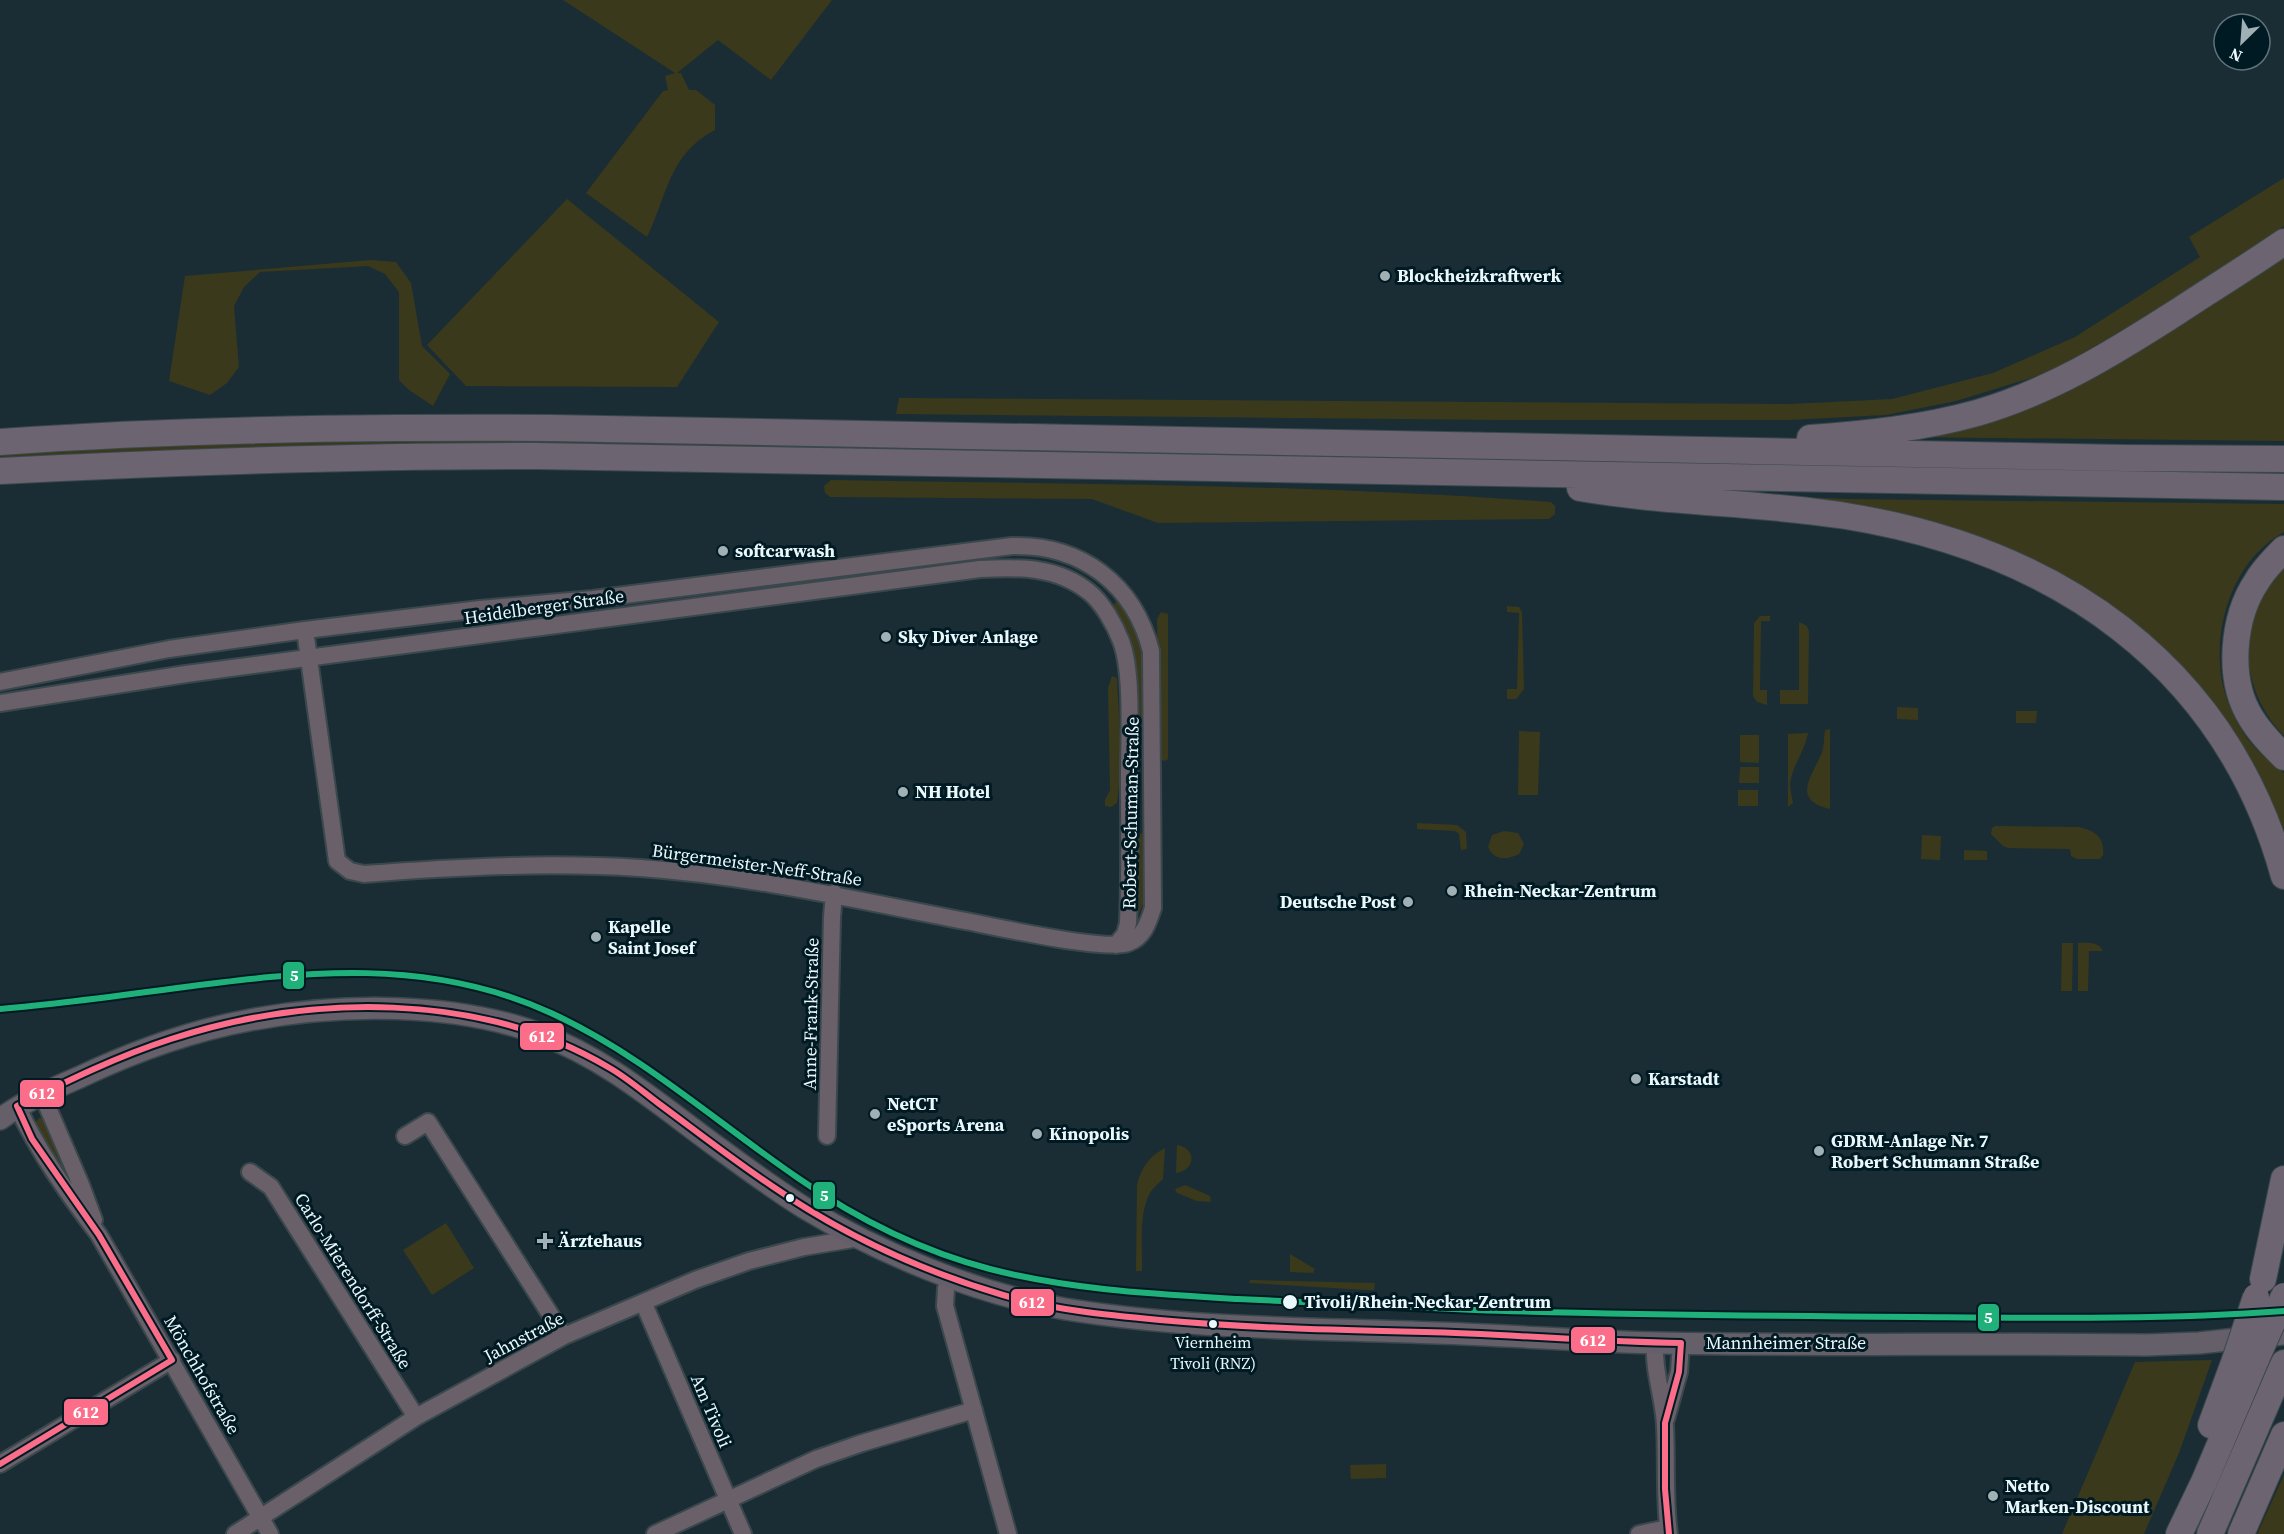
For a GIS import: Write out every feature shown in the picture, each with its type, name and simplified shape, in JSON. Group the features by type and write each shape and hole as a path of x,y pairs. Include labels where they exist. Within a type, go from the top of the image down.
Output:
{"highway":[{"path":"1669,450 1866,434 1926,425 1978,412 2034,393 2074,375 2117,350 2284,242"},
{"path":"0,442 178,432 445,428 2284,459"},
{"path":"0,471 188,461 374,456 537,456 2284,487"},
{"path":"1482,472 1590,490 1775,507 1845,516 1943,537 2026,568 2082,600 2111,620 2144,647 2190,695 2209,718 2244,774 2271,834 2284,876"},
{"path":"2284,549 2256,582 2248,598 2236,637 2236,662 2238,688 2250,717 2268,741 2284,757"},
{"path":"2179,1534 2204,1482 2246,1359 2284,1179"},
{"path":"2260,1288 2284,1223"},
{"path":"2173,1534 2191,1477 2246,1359 2284,1296"},
{"path":"2210,1534 2284,1363"},
{"path":"2241,1534 2284,1435"}],"main road":[{"name":"Mannheimer Straße","path":"0,1119 9,1108 115,1061 173,1038 224,1025 276,1015 386,1009 469,1015 504,1022 543,1035 581,1052 612,1070 771,1186 859,1238 950,1276 1024,1301 1136,1318 1268,1329 1431,1332 1655,1343 2146,1345 2199,1343 2283,1334"}],"street":[{"name":"Heidelberger Straße","path":"0,682 169,649 305,630 480,609 593,599 1012,546 1037,546 1062,551"},
{"name":"Robert-Schuman-Straße","path":"1062,551 1092,566 1106,576 1121,592 1136,612 1151,651 1153,908 1147,926 1138,938 1116,945"},
{"name":"Heidelberger Straße","path":"0,703 173,676 980,568 1026,567 1051,572 1090,592"},
{"name":"Robert-Schuman-Straße","path":"1090,592 1109,617 1122,641 1128,671 1130,730 1128,923 1125,934 1116,945"},
{"name":"Bürgermeister-Neff-Straße","path":"305,630 337,861 350,871 364,874 514,865 640,868 753,880 834,893 987,925 1116,945"},
{"name":"Anne-Frank-Straße","path":"827,1136 834,893"},
{"name":"Mönchhofstraße","path":"42,1094 81,1185 99,1235"},
{"name":"Mönchhofstraße","path":"9,1108 99,1235 270,1534"},
{"path":"405,1136 428,1122 564,1336"},
{"name":"Carlo-Mierendorff-Straße","path":"250,1172 271,1187 416,1417"},
{"name":"Jahnstraße","path":"236,1534 416,1417 564,1336 644,1304 695,1280 749,1261 804,1247 859,1238"},
{"path":"950,1276 946,1288 945,1306 1008,1534"},
{"name":"Am Tivoli","path":"644,1304 743,1534"},
{"path":"1639,1534 1669,1531 1665,1489 1665,1423 1655,1368 1655,1343"},
{"path":"1665,1423 1679,1372 1681,1343"},
{"path":"0,1464 172,1360"},
{"path":"656,1534 816,1459 974,1410"}],"shaded area":[{"path":"563,0 832,0 771,80 718,40 677,73 681,73 689,90 696,90 715,105 715,130 699,140 678,164 647,237 586,193 663,91 668,90 665,76 675,73"},
{"path":"2284,178 2284,226 2159,309 2050,372 1956,401 1886,415 1789,420 1502,420 896,414 899,398 1790,404 1892,399 1993,373 2075,337 2200,257 2189,237"},
{"path":"567,199 719,322 677,387 466,386 427,345"},
{"path":"2284,251 2284,441 1903,437 1961,424"},
{"path":"371,260 396,262 411,283 422,346 450,374 433,406 409,390 399,380 399,292 385,274 368,266 260,272 244,287 234,306 239,367 227,383 210,395 169,381 185,276"},
{"path":"400,439 858,445 855,450 534,446 321,447 107,453 0,460 0,453 203,443"},
{"path":"831,480 1281,488 1461,496 1551,502 1555,506 1555,514 1549,519 1158,523 1092,499 830,497 825,493 824,486"},
{"path":"1730,494 1848,499 2284,504 2284,532 2252,558 2232,593 2225,613 2220,654 2224,688 2240,727 2254,746 2284,773 2284,850 2251,771 2068,582"},
{"path":"2284,565 2284,736 2268,717 2257,696 2250,673 2248,650 2250,628 2257,606 2268,584"},
{"path":"1117,601 1128,612 1140,641 1143,675 1142,723 1140,723 1131,647 1111,607"},
{"path":"1507,606 1519,607 1522,612 1524,689 1516,699 1507,699 1507,689 1517,689 1519,613 1507,612"},
{"path":"1161,612 1168,614 1168,759 1165,761 1159,759 1157,619"},
{"path":"1760,616 1770,616 1770,621 1761,621 1760,690 1767,690 1767,705 1757,702 1753,696 1754,623"},
{"path":"1799,622 1807,626 1809,632 1808,704 1780,704 1780,690 1799,690"},
{"path":"1112,676 1117,678 1120,756 1117,803 1111,807 1105,806 1105,800 1110,790 1108,688"},
{"path":"1897,707 1918,708 1918,720 1897,719"},
{"path":"2016,711 2037,711 2036,723 2016,723"},
{"path":"1830,729 1830,809 1817,805 1810,799 1807,792 1811,776 1823,749 1825,730"},
{"path":"1519,731 1540,732 1538,795 1518,795"},
{"path":"1808,733 1791,777 1793,803 1788,807 1788,734"},
{"path":"1740,735 1759,735 1759,763 1740,762"},
{"path":"1740,767 1759,767 1759,783 1739,783"},
{"path":"1738,790 1758,790 1758,806 1738,806"},
{"path":"1417,823 1457,825 1466,832 1467,849 1461,850 1459,834 1455,831 1417,829"},
{"path":"1995,826 2084,828 2093,832 2100,839 2103,855 2100,859 2077,859 2071,856 2070,849 2008,848 1991,834"},
{"path":"1504,831 1518,833 1524,844 1519,854 1501,858 1491,852 1488,847 1492,835"},
{"path":"1137,833 1148,834 1147,896 1138,915 1135,916"},
{"path":"1922,835 1941,836 1940,860 1921,859"},
{"path":"1964,850 1987,851 1987,860 1964,860"},
{"path":"2062,943 2073,943 2072,991 2061,991"},
{"path":"2078,943 2095,944 2103,951 2089,951 2088,991 2078,991"},
{"path":"39,1118 44,1118 72,1180 71,1184 35,1131 35,1123"},
{"path":"1177,1145 1188,1150 1192,1159 1187,1168 1176,1173"},
{"path":"1165,1148 1163,1179 1154,1187 1146,1202 1142,1231 1142,1271 1136,1271 1137,1185 1146,1163"},
{"path":"1185,1185 1210,1196 1211,1202 1197,1201 1177,1193 1175,1189"},
{"path":"446,1223 474,1268 432,1295 403,1250"},
{"path":"1290,1254 1315,1269 1313,1273 1290,1272"},
{"path":"1250,1280 1375,1283 1374,1290 1367,1290 1249,1283"},
{"path":"2212,1360 2179,1453 2144,1534 2062,1534 2135,1362"},
{"path":"1386,1464 1386,1478 1351,1479 1350,1465"},
{"path":"2284,1475 2284,1534 2257,1534"}],"transit line":[{"name":"5","path":"0,1009 225,982 320,974 367,973 413,976 459,983 505,995 551,1013 616,1048 820,1193 866,1220 914,1243 964,1262 1051,1282 1144,1293 1238,1299 1585,1313 2054,1318 2192,1316 2284,1311"},
{"name":"612","path":"172,1360 99,1235 32,1139 17,1106 132,1053 224,1024 280,1014 336,1008 393,1008 450,1013 505,1024 558,1042 608,1067 799,1204 855,1236 913,1263 1003,1295 1100,1314 1226,1325 1681,1343 1679,1372 1665,1423 1665,1489 1669,1534"},
{"name":"612","path":"0,1464 172,1360"}],"place":[{"name":"Blockheizkraftwerk","path":"1385,276"},
{"name":"softcarwash","path":"723,551"},
{"name":"Sky Diver Anlage","path":"886,637"},
{"name":"NH Hotel","path":"903,792"},
{"name":"Rhein-Neckar-Zentrum","path":"1452,891"},
{"name":"Deutsche Post","path":"1408,902"},
{"name":"Kapelle Saint Josef","path":"596,937"},
{"name":"Karstadt","path":"1636,1079"},
{"name":"NetCT eSports Arena","path":"875,1114"},
{"name":"Kinopolis","path":"1037,1134"},
{"name":"GDRM-Anlage Nr. 7 Robert Schumann Straße","path":"1819,1151"},
{"name":"Ärztehaus","path":"545,1241"},
{"name":"Tivoli/Rhein-Neckar-Zentrum","path":"1290,1302"},
{"name":"Viernheim Tivoli (RNZ)","path":"1213,1324"},
{"name":"Netto Marken-Discount","path":"1993,1496"}]}
